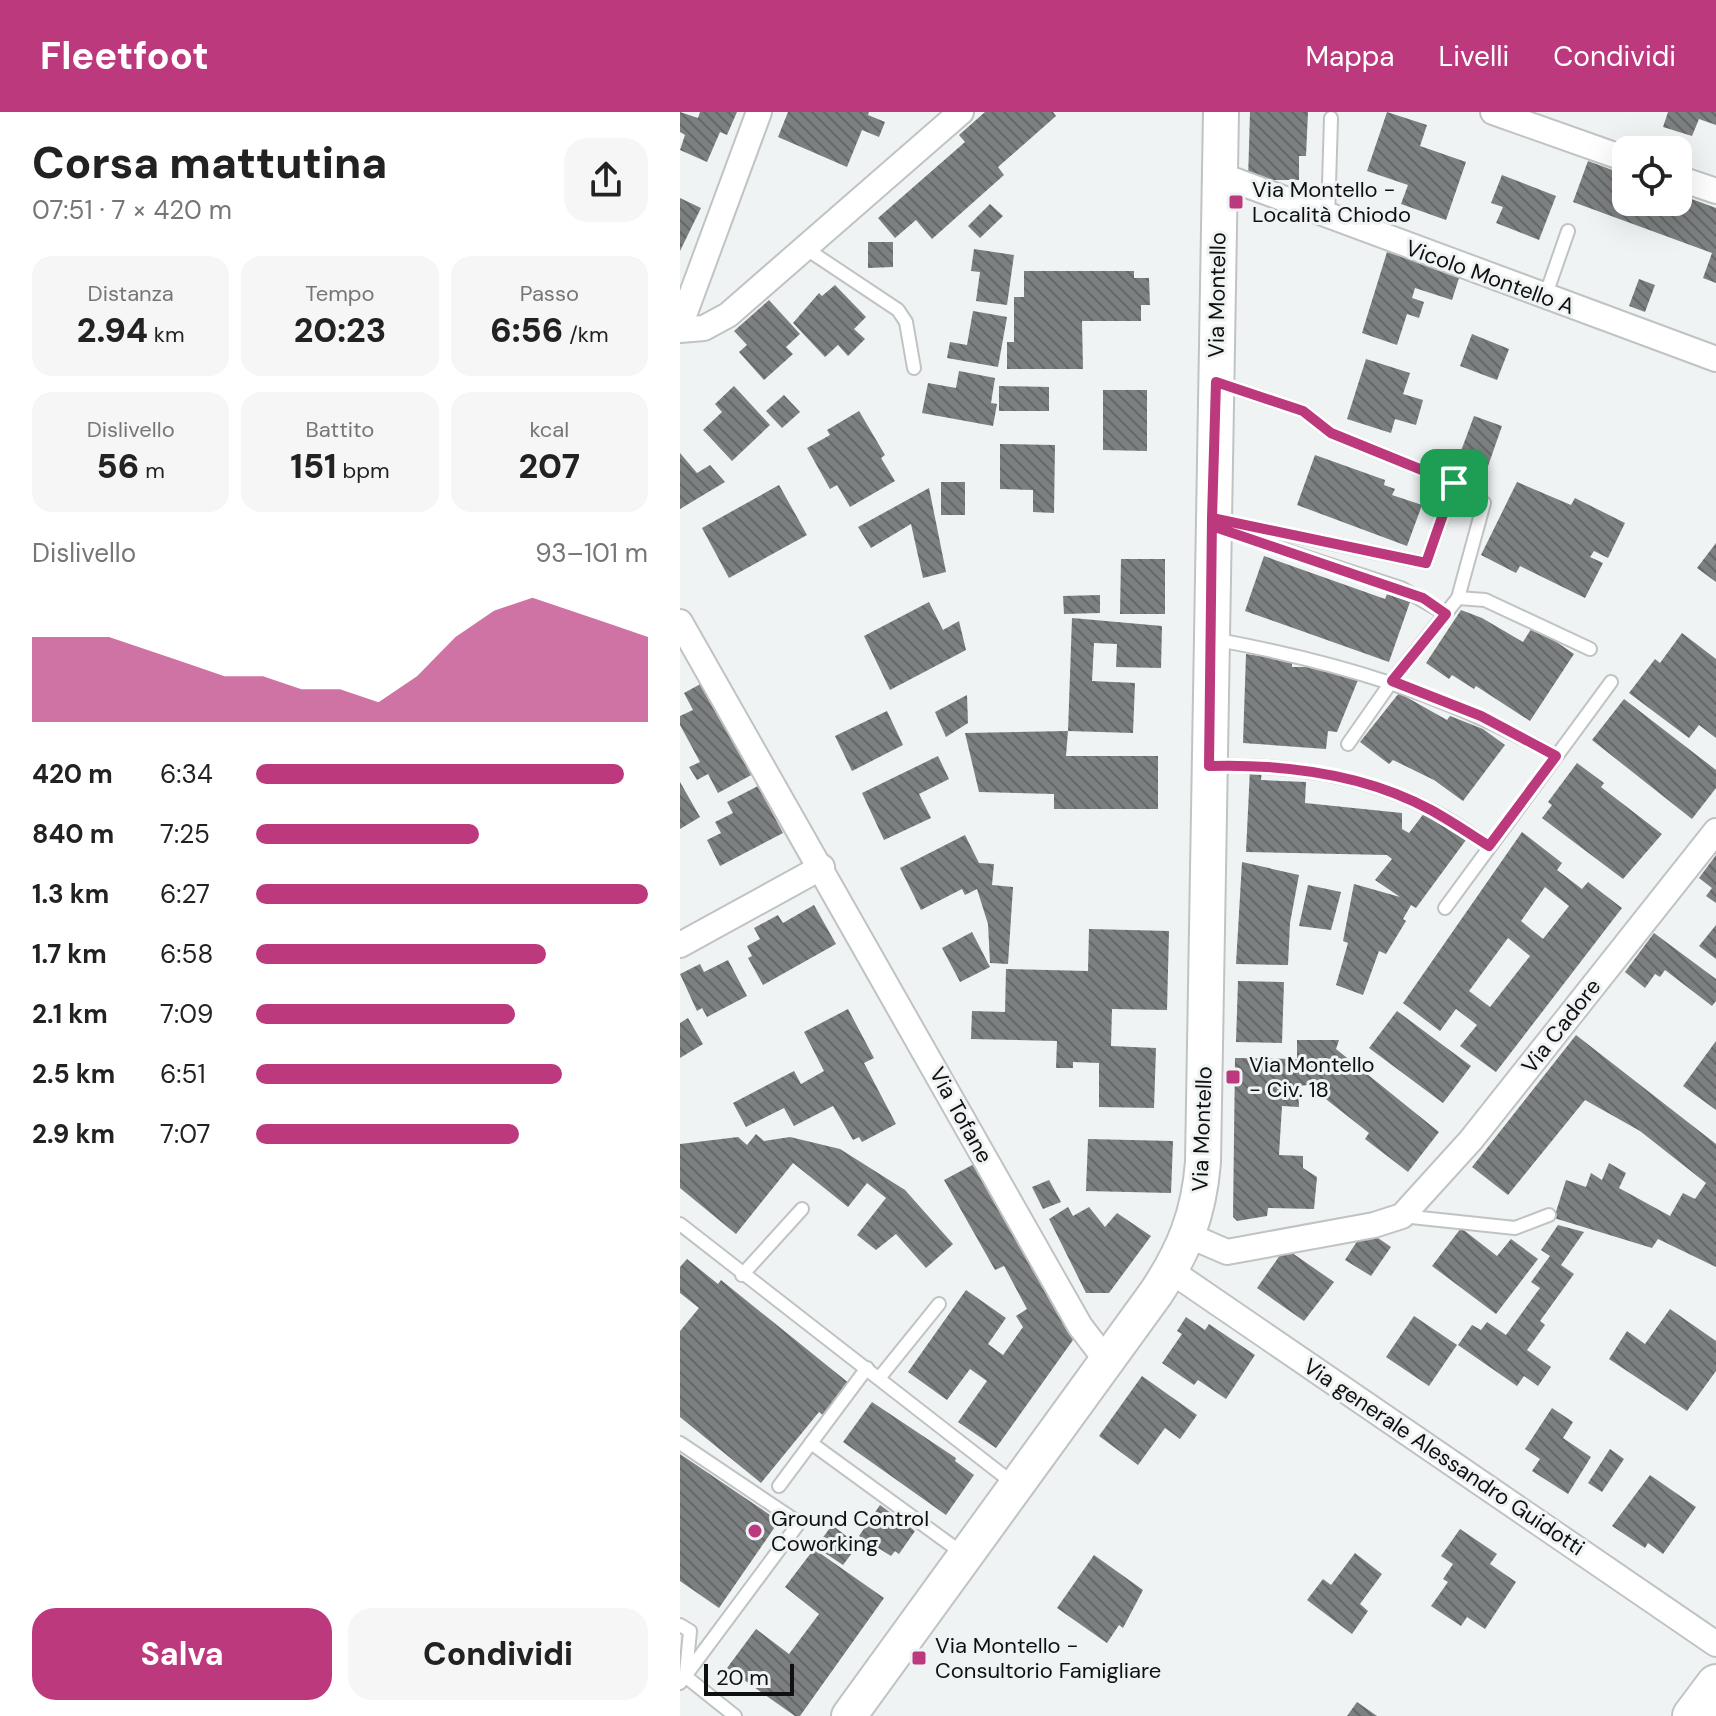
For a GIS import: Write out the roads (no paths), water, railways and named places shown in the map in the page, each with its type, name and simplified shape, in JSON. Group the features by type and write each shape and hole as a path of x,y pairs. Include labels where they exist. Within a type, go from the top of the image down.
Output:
{"main road":[{"path":"1692,1716 1716,1684"}],"street":[{"path":"759,112 680,328 692,331 716,324 961,112"},
{"name":"Via Montello","path":"849,1716 1171,1271 1190,1236 1199,1198 1203,1162 1221,112"},
{"path":"1493,112 1612,154"},
{"name":"Vicolo Montello A","path":"1220,175 1328,218 1716,359"},
{"path":"1692,183 1716,191"},
{"name":"Via Tofane","path":"680,622 822,867 1080,1326 1106,1360"},
{"name":"Via Cadore","path":"1402,1216 1471,1140 1716,831"},
{"path":"680,945 822,867"},
{"path":"1190,1236 1208,1247 1227,1252 1374,1225 1402,1216"},
{"name":"Via generale Alessandro Guidotti","path":"1171,1271 1716,1644"}],"lane":[{"path":"1328,218 1331,118"},
{"path":"1545,297 1568,231"},
{"path":"805,248 898,310 906,322 914,368"},
{"name":"Via Montello","path":"1212,522 1426,563 1454,483 1331,433 1303,411 1216,382"},
{"path":"1348,744 1392,681 1458,598 1484,503"},
{"path":"1212,522 1401,588 1446,614"},
{"path":"1458,598 1485,600 1590,649"},
{"path":"1212,639 1302,656 1392,681 1481,716 1556,756"},
{"path":"1445,908 1611,682"},
{"path":"1209,766 1304,772 1374,787 1431,810 1489,846"},
{"path":"742,1275 802,1209"},
{"path":"1402,1216 1515,1228 1528,1226 1549,1215"},
{"path":"680,1224 1014,1484"},
{"path":"880,1377 939,1304"},
{"path":"779,1486 867,1368"},
{"path":"680,1443 799,1523 683,1679"},
{"path":"811,1443 965,1555"},
{"path":"680,1625 690,1631 683,1679"},
{"path":"683,1679 735,1716"}],"place":[{"name":"Via Montello - Località Chiodo","path":"1236,202"},
{"name":"Via Montello - Civ. 18","path":"1233,1077"},
{"name":"Ground Control Coworking","path":"755,1531"},
{"name":"Via Montello - Consultorio Famigliare","path":"919,1658"}]}
